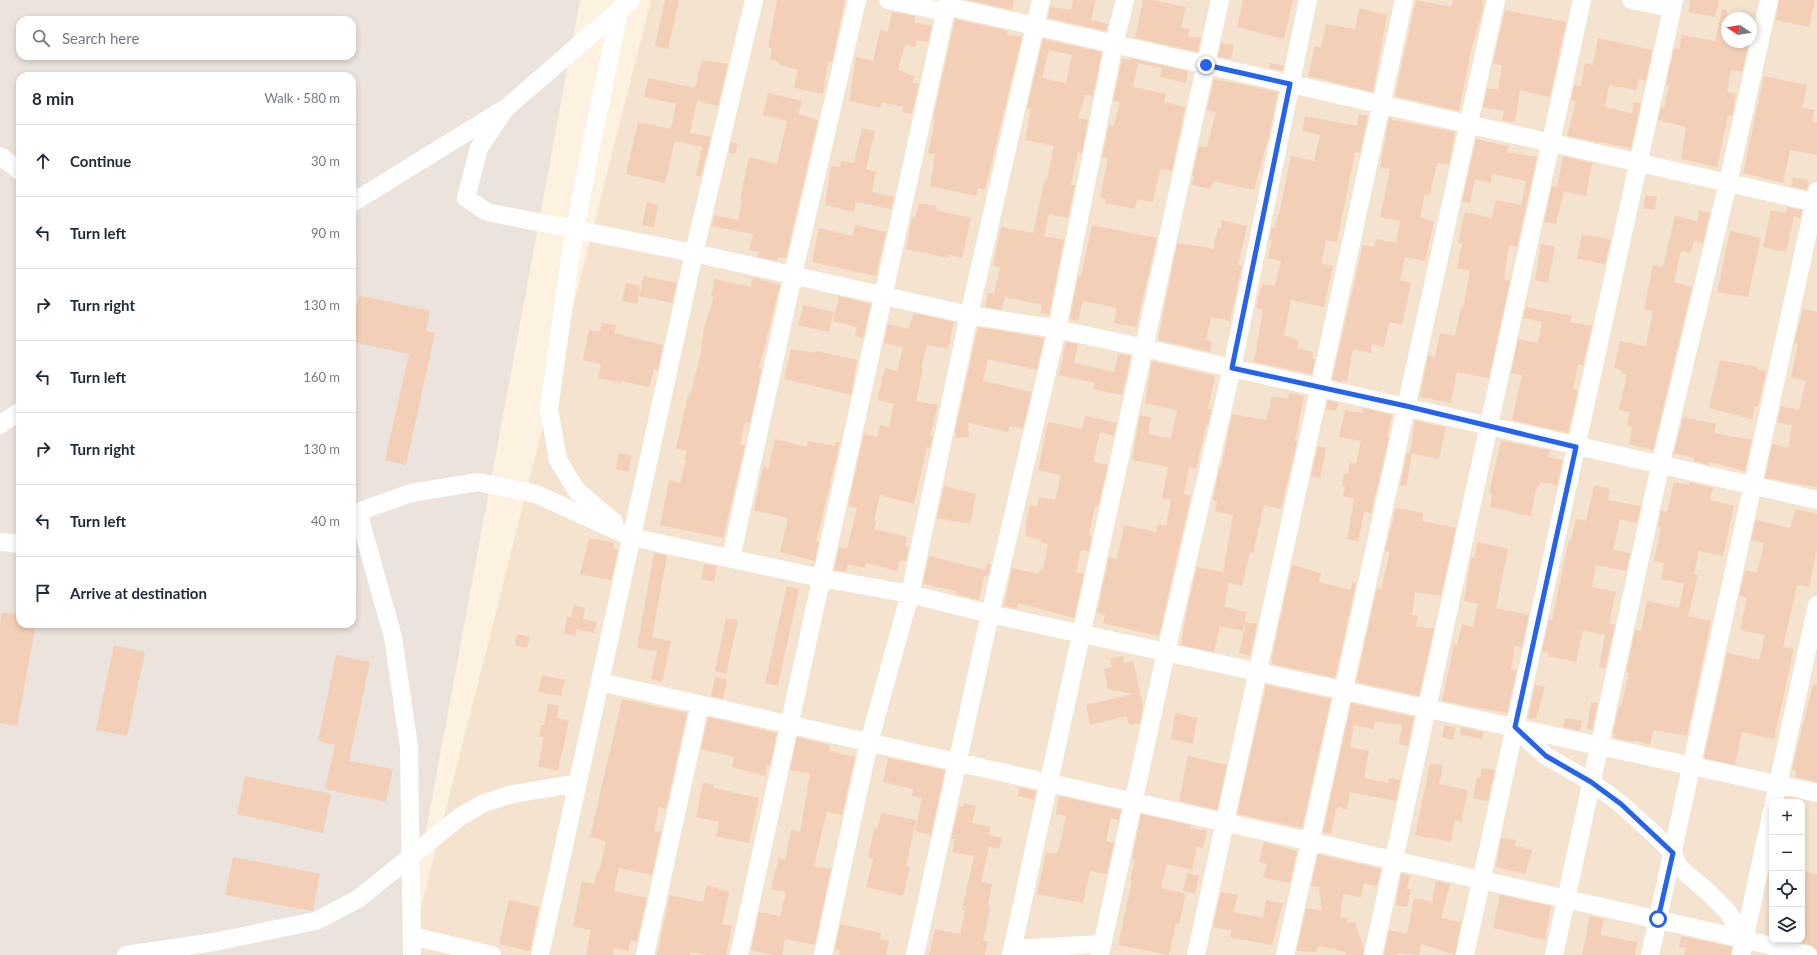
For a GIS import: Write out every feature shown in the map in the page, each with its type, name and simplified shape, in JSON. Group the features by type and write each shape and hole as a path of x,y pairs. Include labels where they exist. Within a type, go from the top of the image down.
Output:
{"street":[{"path":"540,955 694,253 754,0"},
{"path":"731,558 793,275 857,0"},
{"path":"888,0 946,6 1728,183 1816,199 1650,955"},
{"path":"823,955 869,742 910,594 969,315 1041,0"},
{"path":"915,955 990,614 1057,329 1114,44 1125,0"},
{"path":"1220,0 1012,952 1101,950 1166,652 1232,368 1308,0"},
{"path":"1196,955 1404,0"},
{"path":"1285,955 1342,691 1496,0"},
{"path":"1373,955 1582,0"},
{"path":"1465,955 1673,4 1631,0"},
{"path":"1554,955 1660,466 1728,183 1769,0"},
{"path":"624,3 575,229 549,409 558,460 576,491 631,537"},
{"path":"356,201 505,109 624,3"},
{"path":"739,955 946,6"},
{"path":"505,109 479,148 466,198 487,212 694,253 969,315 1057,329 1319,389 1406,406 1576,447 1817,500"},
{"path":"0,156 16,168"},
{"path":"0,425 16,414"},
{"path":"356,513 411,493 478,482 536,494 631,537 821,578 910,594 990,614 1081,634 1817,793"},
{"path":"356,516 393,637 409,748 412,955"},
{"path":"0,542 16,544"},
{"path":"1775,799 1817,606"},
{"path":"600,682 1658,919 1742,947 1808,955"},
{"path":"645,955 700,704"},
{"path":"1515,727 1546,756 1591,782 1621,804 1673,853 1678,866 1728,912 1742,947"},
{"path":"126,955 214,942 316,921 358,899 460,816 484,803 513,794 578,783"},
{"path":"1742,947 1769,825"},
{"path":"412,936 492,955"}],"shaded area":[{"path":"0,0 580,0 403,955 0,955"},
{"path":"651,0 1817,0 1817,955 409,955"}],"building":[{"path":"665,0 679,0 668,49 655,46"},
{"path":"777,0 845,0 832,62 828,61 823,94 794,88 798,70 779,65 780,62 770,60 772,48 768,47"},
{"path":"967,0 1014,0 1012,10"},
{"path":"1073,0 1096,0 1091,20 1108,24 1106,31 1048,18 1050,7 1071,10"},
{"path":"1143,0 1153,0 1186,7 1181,27 1189,29 1188,36 1201,38 1198,52 1135,38"},
{"path":"1243,0 1293,0 1284,39 1237,27"},
{"path":"1416,0 1451,7 1453,0 1483,0 1482,6 1484,6 1471,50 1459,111 1395,96"},
{"path":"1691,0 1719,0 1715,17 1688,12"},
{"path":"1779,0 1815,0 1809,27 1776,20"},
{"path":"1359,8 1387,15 1373,92 1308,76 1315,46 1321,48 1326,24 1355,29"},
{"path":"1722,9 1727,10 1727,12 1721,12"},
{"path":"1505,10 1566,22 1550,97 1520,90 1515,122 1502,120 1504,111 1483,107 1487,88 1498,90 1502,65 1493,63"},
{"path":"892,12 915,16 914,22 932,26 928,42 917,40 915,47 905,45 898,70 915,76 913,83 919,84 912,114 902,112 903,107 882,102 880,108 849,101 856,57 873,61 880,30 888,32"},
{"path":"1721,14 1721,48 1748,48 1742,72 1731,70 1727,92 1736,94 1732,116 1728,115 1717,167 1681,159 1686,127 1658,120 1661,107 1664,108 1669,86 1666,85 1674,48 1679,49 1682,35 1715,41"},
{"path":"955,19 1008,31 1007,34 1022,37 985,190 978,188 976,196 930,186 935,154 928,153 935,120 933,119"},
{"path":"1598,38 1652,50 1646,81 1639,79 1636,90 1609,85 1605,107 1632,113 1634,102 1641,103 1631,148 1567,136 1576,101 1571,100 1574,85 1581,86 1585,63 1593,65"},
{"path":"1043,39 1102,52 1093,96 1085,95 1078,118 1088,120 1082,153 1078,152 1071,185 1075,185 1068,218 1049,214 1044,236 1064,240 1049,315 1040,313 1042,305 1005,297 1002,310 985,307 988,293 994,294 1000,267 993,266 1001,227 1033,233 1042,191 1045,180 1047,180 1054,146 1025,140 1031,109 1027,108","holes":["1049,50 1072,55 1066,83 1042,78"]},
{"path":"1221,43 1234,45 1231,59 1218,57"},
{"path":"1130,58 1188,71 1186,83 1160,77 1162,68 1138,63 1133,87 1166,94 1164,102 1185,107 1172,171 1160,169 1153,202 1137,199 1135,209 1105,203 1106,199 1100,198 1108,158 1102,157 1109,125 1114,126 1120,102 1113,101 1122,59 1130,60"},
{"path":"702,60 728,64 718,106 697,101 690,133 711,137 701,176 696,175 702,147 675,141 665,183 626,174 638,122 671,129 676,104 644,97 648,78 695,88"},
{"path":"1270,63 1284,66 1283,71 1269,68"},
{"path":"1764,76 1807,85 1802,108 1815,110 1812,122 1817,123 1817,155 1790,150 1783,183 1743,173"},
{"path":"1214,79 1278,92 1269,135 1254,190 1213,181 1211,189 1192,185 1194,176 1192,176 1199,146 1207,147 1216,112 1207,110"},
{"path":"768,93 802,101 798,114 818,120 786,258 778,257 777,261 758,257 759,252 749,250 753,234 712,226 714,215 738,220 742,200 740,199 749,157 777,164 787,121 763,115"},
{"path":"1359,114 1368,116 1360,153 1355,152 1337,242 1326,240 1321,264 1333,266 1324,307 1291,300 1284,335 1299,340 1297,348 1313,352 1312,359 1315,359 1312,374 1254,362 1263,310 1256,308 1262,284 1275,286 1281,261 1268,258 1272,240 1269,239 1272,227 1275,228 1278,214 1279,215 1291,156 1314,161 1320,135 1302,131 1305,116 1357,126"},
{"path":"1389,119 1455,132 1449,164 1437,163 1430,195 1425,194 1420,217 1434,222 1425,261 1405,257 1400,280 1411,283 1402,325 1389,322 1384,347 1372,344 1371,353 1353,349 1347,381 1342,380 1342,382 1332,380 1363,245 1374,247 1376,239 1396,243 1400,221 1380,217 1390,169 1380,167"},
{"path":"862,128 875,131 866,169 876,172 872,192 894,197 891,209 856,202 854,212 825,205 831,166 840,167 841,161 854,163"},
{"path":"1476,139 1509,146 1507,152 1537,157 1517,247 1509,245 1504,279 1510,281 1489,378 1457,372 1451,403 1420,397 1428,355 1435,357 1440,333 1455,336 1461,307 1463,308 1470,271 1457,268 1462,244 1458,243 1465,212 1492,218 1496,200 1521,205 1526,181 1492,174 1491,183 1475,179 1470,203 1462,201"},
{"path":"731,142 738,144 735,154 729,153"},
{"path":"1563,156 1592,163 1586,196 1564,191 1556,224 1544,222 1552,186 1557,187"},
{"path":"1793,177 1808,180 1807,182 1809,183 1806,190 1791,186"},
{"path":"1646,195 1657,197 1654,210 1643,208"},
{"path":"647,202 658,205 654,227 642,225"},
{"path":"919,203 936,206 936,210 971,218 962,258 950,255 949,258 906,249 912,217 915,218"},
{"path":"1787,207 1802,210 1800,218 1794,216 1786,252 1763,247 1771,210 1786,213"},
{"path":"1699,210 1710,213 1703,243 1694,241 1691,253 1681,251 1674,282 1692,287 1653,450 1629,444 1632,427 1627,426 1630,412 1619,410 1627,375 1621,373 1621,370 1614,368 1620,341 1646,346 1653,311 1644,310 1653,265 1663,267 1675,216 1697,221"},
{"path":"1222,220 1247,226 1238,265 1242,266 1230,321 1211,317 1206,340 1212,342 1210,352 1158,340 1177,244 1187,244 1213,249 1218,228 1221,229"},
{"path":"855,225 886,232 876,276 812,262 819,228 852,236"},
{"path":"1092,225 1157,238 1136,327 1114,323 1117,308 1083,301 1078,321 1070,319 1078,276 1081,276"},
{"path":"1730,231 1761,238 1748,297 1717,292"},
{"path":"1582,234 1611,240 1605,264 1577,259"},
{"path":"1541,244 1555,247 1548,283 1535,280"},
{"path":"644,276 677,283 672,303 639,296"},
{"path":"753,277 780,285 759,368 762,369 750,423 745,422 740,444 745,445 723,538 660,525 669,480 680,483 686,460 684,460 687,451 676,448 688,396 690,396 700,357 704,328 714,296 711,296 715,279 751,287"},
{"path":"626,283 640,286 637,304 622,301"},
{"path":"359,295 430,311 426,331 435,333 406,465 385,460 409,354 356,343 356,309"},
{"path":"839,296 871,304 863,338 855,336 857,327 833,321"},
{"path":"803,305 834,312 829,332 798,325"},
{"path":"1526,307 1572,316 1570,322 1592,326 1583,365 1578,364 1573,389 1578,390 1568,433 1512,420 1522,375 1511,373 1518,339 1538,343 1542,322 1523,318"},
{"path":"1803,309 1817,312 1817,487 1765,478 1772,444 1788,448 1792,425 1777,422 1781,406 1799,410 1806,381 1791,377 1798,344 1794,343"},
{"path":"914,313 954,322 948,349 927,345 921,368 923,369 916,401 938,405 930,436 933,436 930,448 927,447 914,504 880,495 874,521 876,521 874,529 907,537 905,546 909,547 906,561 900,560 897,571 866,563 865,568 848,564 846,572 834,570 839,547 847,549 857,508 848,506 864,434 877,437 880,425 889,427 894,404 877,400 885,368 897,371 903,347 884,343 888,324 908,329"},
{"path":"602,323 616,325 614,333 663,345 658,370 654,369 649,387 622,381 621,383 598,378 601,364 583,360 589,330 600,332"},
{"path":"978,327 1044,338 1037,370 988,359 983,381 1032,392 1023,428 1010,426 1008,432 968,423 969,437 956,438 955,431"},
{"path":"1066,342 1078,344 1074,363 1114,372 1118,354 1131,356 1122,395 1093,389 1095,383 1059,375"},
{"path":"791,349 815,353 816,351 857,360 851,395 784,379"},
{"path":"1720,360 1757,367 1757,369 1766,371 1758,407 1755,406 1752,419 1709,408"},
{"path":"1152,361 1215,376 1208,409 1212,409 1208,425 1206,425 1196,469 1189,467 1184,494 1191,495 1159,636 1103,623 1105,615 1097,613 1109,557 1117,559 1124,525 1156,532 1158,524 1166,526 1171,500 1162,498 1168,467 1132,460 1140,415 1151,417 1148,434 1171,439 1177,410 1145,403"},
{"path":"1289,393 1304,396 1295,441 1297,441 1281,509 1264,505 1253,553 1250,552 1242,586 1229,583 1224,607 1247,612 1243,631 1220,626 1214,652 1181,645 1186,614 1197,567 1223,572 1233,515 1215,511 1217,501 1213,500 1232,414 1266,420 1272,396 1288,399"},
{"path":"1328,400 1338,403 1336,411 1326,409"},
{"path":"1363,408 1392,415 1387,437 1389,438 1371,513 1364,512 1358,541 1347,539 1354,499 1343,496 1345,487 1342,486 1344,474 1348,473 1350,462 1356,464 1361,441 1339,437 1345,410 1362,413"},
{"path":"1085,416 1117,423 1114,436 1100,432 1093,462 1108,465 1098,507 1095,506 1089,535 1092,536 1089,551 1081,550 1076,572 1084,574 1074,618 1018,603 1017,609 1004,606 1012,568 1039,574 1040,569 1043,570 1048,544 1040,542 1041,540 1026,536 1026,522 1030,505 1037,507 1039,497 1055,500 1061,475 1038,470 1048,422 1082,429"},
{"path":"1683,417 1716,424 1714,433 1752,440 1745,471 1709,462 1708,465 1694,461 1694,458 1674,453"},
{"path":"1415,421 1446,427 1439,459 1410,453"},
{"path":"775,439 807,447 808,441 835,446 836,442 840,443 816,542 819,542 815,561 780,552 788,518 754,510 763,467 768,469"},
{"path":"1501,441 1550,450 1548,457 1563,460 1557,485 1540,482 1535,492 1531,516 1490,507 1492,494 1489,493"},
{"path":"1318,446 1326,448 1320,478 1311,476"},
{"path":"619,453 632,456 628,472 616,469"},
{"path":"1407,453 1412,454 1406,486 1400,485"},
{"path":"1674,482 1689,485 1689,482 1713,488 1710,500 1734,506 1723,556 1699,551 1694,574 1698,575 1688,616 1711,621 1687,736 1653,730 1650,745 1634,740 1634,742 1614,738 1615,733 1613,733 1629,673 1626,673 1635,630 1641,631 1647,601 1679,608 1684,584 1661,579 1664,563 1654,561 1661,528 1658,527 1661,510 1667,512"},
{"path":"1594,485 1610,489 1608,500 1641,506 1637,523 1620,519 1613,550 1630,553 1626,571 1596,565 1592,587 1616,592 1609,623 1615,625 1605,668 1599,667 1605,635 1583,630 1576,662 1548,656 1549,653 1542,651 1549,619 1552,620 1569,539 1571,540 1576,519 1586,521"},
{"path":"944,486 976,494 970,524 937,518"},
{"path":"1396,508 1424,513 1422,521 1456,528 1441,596 1415,592 1412,615 1418,616 1416,626 1434,629 1419,696 1356,682 1377,588 1381,589 1390,552 1385,551"},
{"path":"1796,509 1817,514 1817,549 1809,587 1797,585 1783,647 1794,649 1774,739 1742,732 1735,765 1704,758 1727,653 1759,660 1765,635 1740,630 1747,598 1739,596 1745,570 1757,573 1764,543 1751,540 1756,520 1790,528"},
{"path":"589,538 614,543 613,548 618,550 611,580 580,574"},
{"path":"1478,542 1508,549 1496,608 1529,615 1522,648 1515,646 1511,669 1517,670 1507,713 1442,701 1454,644 1457,645 1462,624 1473,627 1478,604 1464,601 1471,558 1474,558"},
{"path":"654,553 667,556 652,637 671,641 662,682 651,679 657,651 637,648"},
{"path":"929,556 985,570 987,563 991,564 988,576 984,576 979,600 955,594 956,591 923,584"},
{"path":"704,564 717,566 714,582 701,579"},
{"path":"1292,565 1321,573 1319,582 1351,590 1352,582 1356,583 1335,678 1272,664 1271,661"},
{"path":"787,586 799,589 778,686 765,683"},
{"path":"574,605 585,608 583,619 597,622 594,633 576,629 575,636 564,634 567,616 571,617"},
{"path":"2,612 16,614 16,628 35,628 17,726 0,723 0,624"},
{"path":"726,618 738,620 726,674 715,671"},
{"path":"1246,622 1257,624 1250,656 1239,653"},
{"path":"517,634 530,637 527,648 515,645"},
{"path":"114,645 145,652 127,736 96,730"},
{"path":"336,655 370,662 349,761 393,769 386,802 325,789 335,745 318,741"},
{"path":"1123,656 1124,663 1133,661 1143,706 1140,723 1129,725 1126,716 1090,725 1086,705 1133,694 1108,689 1104,669 1112,667 1110,658"},
{"path":"542,675 565,680 561,696 538,692"},
{"path":"715,677 727,679 723,699 711,696"},
{"path":"1813,684 1817,685 1817,782 1795,777 1796,771 1792,770"},
{"path":"1266,685 1331,699 1302,828 1237,814"},
{"path":"1535,685 1545,687 1536,719 1528,718"},
{"path":"622,699 687,713 666,809 659,807 654,831 661,832 652,875 619,868 614,891 647,898 637,941 631,940 628,951 614,948 613,955 586,955 591,930 573,926 582,881 594,884 597,871 599,872 606,841 590,837"},
{"path":"1591,702 1598,703 1592,730 1587,729"},
{"path":"1351,703 1414,717 1408,746 1399,744 1402,725 1375,721 1373,729 1354,725 1350,747 1369,751 1364,778 1388,783 1389,778 1400,780 1396,801 1350,792 1347,809 1338,807 1336,810 1331,834 1323,832"},
{"path":"548,704 559,706 557,718 569,721 558,771 538,766 544,737 539,736 541,725 544,725"},
{"path":"1175,713 1197,718 1193,744 1171,739"},
{"path":"708,717 777,733 770,766 767,765 765,776 732,767 734,757 701,749"},
{"path":"1565,718 1582,721 1580,731 1563,727"},
{"path":"1445,725 1456,728 1453,740 1442,737"},
{"path":"1461,727 1483,732 1482,739 1460,735"},
{"path":"797,737 830,745 829,751 855,757 842,815 827,812 814,866 831,869 815,945 785,939 782,955 773,955 751,950 759,912 780,916 786,892 771,889 775,871 779,858 785,860 791,830 800,832 810,774 790,770"},
{"path":"1188,756 1227,765 1217,810 1179,801"},
{"path":"888,758 945,770 931,835 915,831 922,798 912,796 913,789 883,782"},
{"path":"1430,764 1443,765 1439,784 1468,790 1461,822 1455,820 1451,842 1415,835"},
{"path":"1482,768 1495,770 1488,801 1473,798 1477,777 1480,778"},
{"path":"245,776 331,794 323,833 237,814"},
{"path":"703,783 714,785 714,788 759,798 749,843 716,836 719,822 696,817"},
{"path":"1019,787 1036,791 1034,800 1018,796"},
{"path":"1059,796 1121,810 1119,820 1111,818 1106,841 1114,843 1107,874 1090,871 1083,903 1037,894 1046,852 1057,854 1059,850 1066,816 1056,814"},
{"path":"964,803 976,806 972,823 990,827 989,835 1002,838 999,849 989,847 981,882 992,884 988,905 991,906 983,940 988,941 985,955 929,955 935,929 960,934 965,911 962,910 974,856 952,852 955,839 951,839 959,806 963,807"},
{"path":"881,813 916,820 906,866 910,867 903,896 866,887 873,859 868,858 874,829 877,830"},
{"path":"1141,814 1191,825 1190,828 1207,831 1203,848 1197,847 1192,870 1167,864 1161,888 1186,894 1179,924 1176,923 1169,955 1118,945 1132,881 1130,880 1135,860 1132,859"},
{"path":"1501,838 1516,840 1515,846 1532,850 1525,874 1496,867"},
{"path":"1264,842 1297,851 1290,883 1263,878 1267,864 1259,862"},
{"path":"1318,854 1381,869 1377,886 1364,883 1361,897 1343,894 1340,917 1348,918 1347,922 1355,923 1364,949 1363,955 1346,955 1346,952 1318,946 1317,952 1297,951 1306,908 1322,911 1319,887 1311,886"},
{"path":"233,857 320,874 313,911 225,895"},
{"path":"1805,872 1817,874 1817,950 1811,945 1804,943 1805,943"},
{"path":"1187,873 1199,876 1195,894 1183,891"},
{"path":"1401,874 1410,876 1407,889 1411,889 1407,907 1396,905"},
{"path":"1436,881 1450,884 1441,918 1461,922 1455,955 1421,944 1419,955 1397,953 1397,955 1384,955 1389,930 1407,934 1414,898 1432,902"},
{"path":"707,885 729,892 722,924 732,926 726,955 706,955 691,952 690,955 657,955 670,895 703,902"},
{"path":"1221,892 1238,895 1233,912 1263,918 1266,900 1283,903 1272,945 1233,938 1230,937 1231,930 1213,927"},
{"path":"1500,895 1551,906 1545,940 1493,928"},
{"path":"509,900 539,907 530,951 499,944"},
{"path":"1590,916 1604,919 1600,935 1637,942 1635,955 1582,955"},
{"path":"840,924 881,933 880,939 889,941 886,955 839,955 840,950 835,949"},
{"path":"1681,936 1732,947 1731,955 1684,955 1686,948 1679,947"}],"route":[{"path":"1206,65 1290,84 1232,368 1319,389 1406,406 1576,447 1515,727 1546,756 1591,782 1621,804 1673,853 1658,919"}]}
